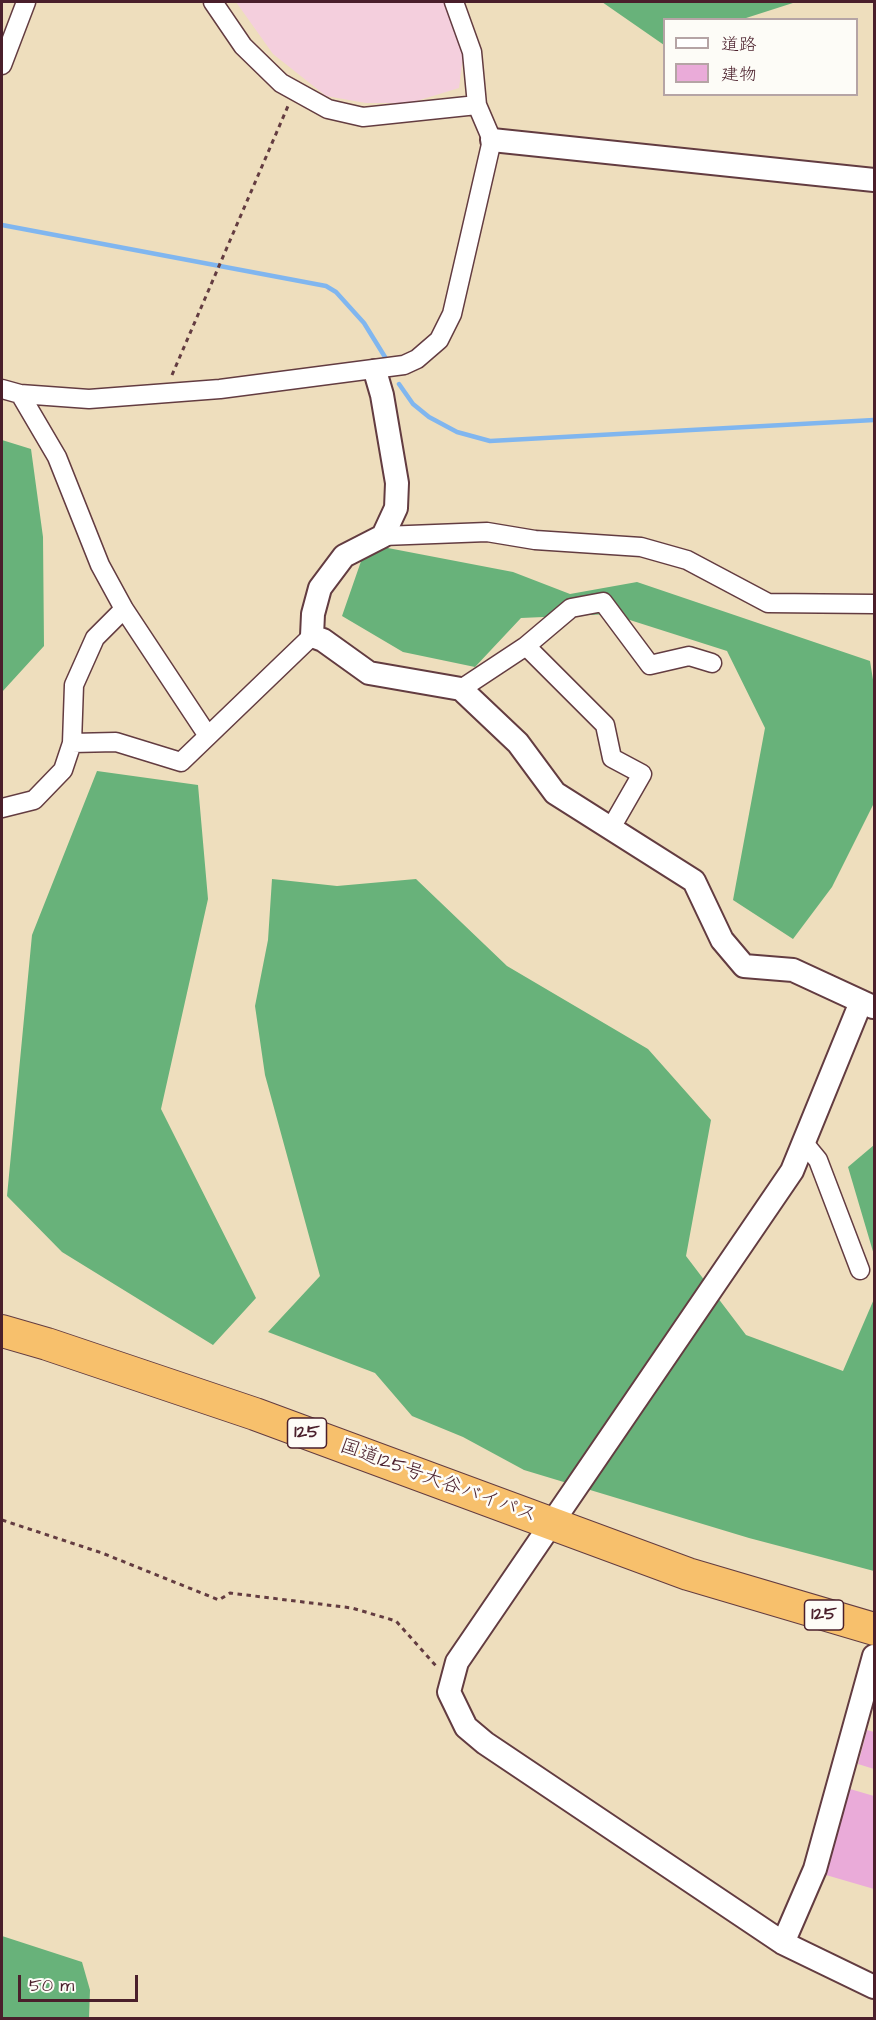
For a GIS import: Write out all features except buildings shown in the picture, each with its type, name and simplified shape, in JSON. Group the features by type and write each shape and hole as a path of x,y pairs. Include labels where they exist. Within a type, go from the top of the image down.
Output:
{"highway":[{"name":"国道125号大谷バイパス","path":"2,1331 255,1414 688,1574 874,1629"}],"street":[{"path":"2,65 5,45 26,2"},
{"path":"213,2 243,46 281,83 327,109 363,117 477,105"},
{"path":"2,389 20,394 89,399 165,394 375,371 404,365 417,359 439,340 452,314 492,140 477,105 472,52 454,2"},
{"path":"492,140 874,180"},
{"path":"375,371 382,395 397,483 396,508 383,536"},
{"path":"20,394 57,457 100,565 124,609 208,736"},
{"path":"72,743 116,742 181,762 312,636 313,614 320,588 344,556 383,536 487,532 535,540 641,547 687,560 768,603 874,604"},
{"path":"460,689 526,646 570,608 603,602 650,665 689,656 712,663"},
{"path":"2,808 34,800 63,770 72,743 74,685 95,638 124,609"},
{"path":"312,636 323,640 369,673 460,689 518,743 555,793 694,881 722,940 744,966 794,970 868,1005 792,1171 457,1662 448,1692 456,1709 474,1735 783,1943 874,1987"},
{"path":"526,646 604,724 612,758 642,774 611,828"},
{"path":"804,1143 818,1160 860,1270"},
{"path":"783,1943 814,1869 874,1656"}],"path":[{"path":"165,394 294,90"},
{"path":"2,1520 102,1553 219,1600 230,1593 352,1608 396,1620 450,1682"}],"shaded area":[{"path":"236,2 447,2 464,50 459,88 410,103 366,103 326,96 273,54"}],"green space":[{"path":"602,2 796,2 746,18 663,18 663,44"},
{"path":"2,440 31,449 43,537 44,646 2,692"},
{"path":"367,544 513,572 570,594 637,582 870,661 874,686 874,803 832,887 793,939 733,900 765,728 727,651 611,614 521,618 475,667 403,652 342,616"},
{"path":"97,771 198,785 208,899 161,1109 256,1298 213,1345 62,1252 7,1196 32,935"},
{"path":"272,879 337,886 416,879 507,966 648,1049 711,1120 686,1256 746,1335 843,1371 874,1299 874,1571 749,1538 524,1470 463,1437 412,1416 375,1373 268,1332 320,1276 265,1075 255,1006 268,940"},
{"path":"874,1145 874,1255 848,1167"},
{"path":"2,1936 82,1962 90,1990 89,2018 2,2018"}],"waterway":[{"path":"2,225 326,286 336,292 364,323 385,357"},
{"path":"399,384 413,404 429,417 457,432 490,441 874,420"}]}
